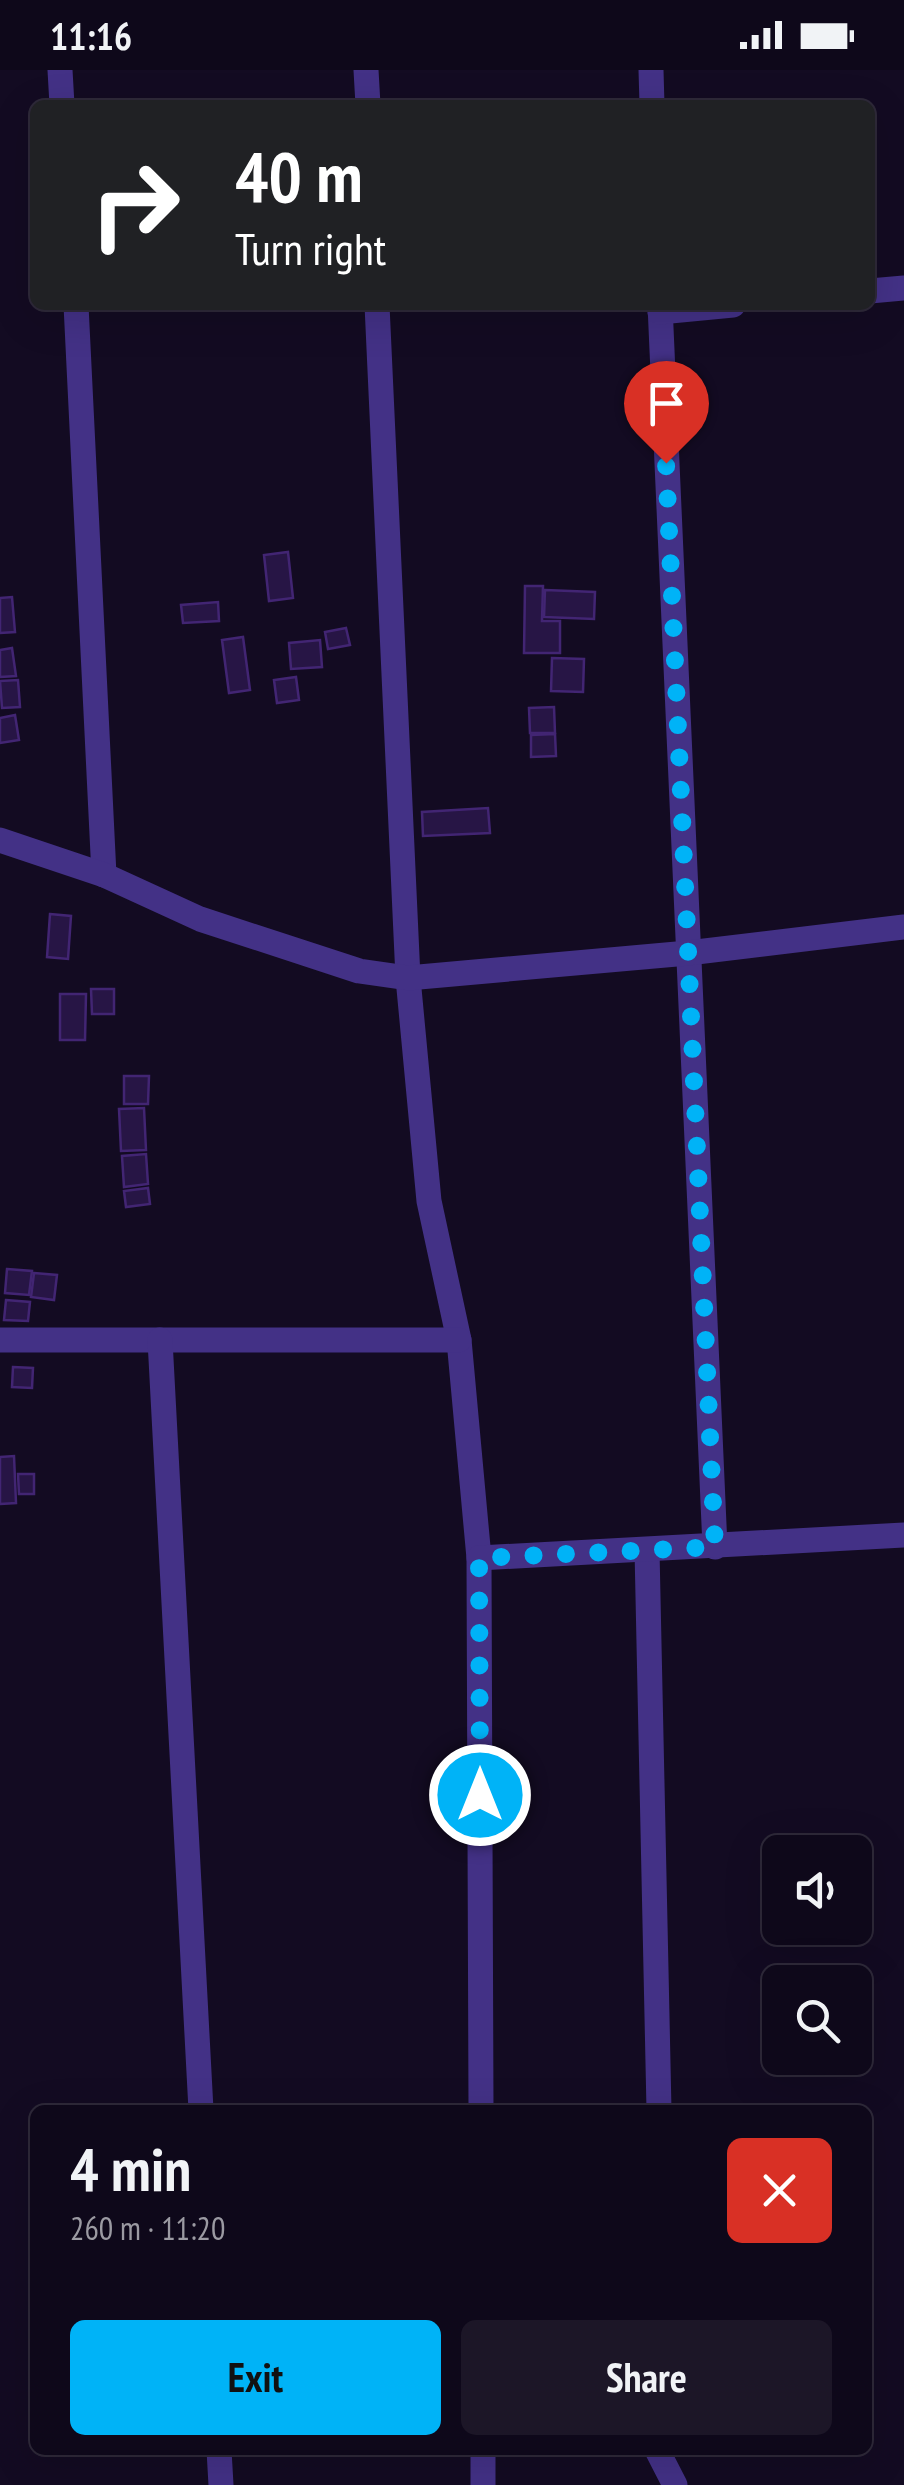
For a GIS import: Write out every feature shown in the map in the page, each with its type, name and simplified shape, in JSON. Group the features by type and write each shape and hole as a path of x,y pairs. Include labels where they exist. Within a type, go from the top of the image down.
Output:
{"street":[{"path":"60,70 62,100"},
{"path":"366,70 368,100"},
{"path":"650,70 652,100"},
{"path":"875,291 904,288"},
{"path":"76,310 104,875"},
{"path":"377,310 408,978 429,1202 460,1340 479,1558 481,2105"},
{"path":"660,310 715,1547"},
{"path":"0,840 104,875 200,919 358,972 408,978 688,953 904,926"},
{"path":"0,1340 460,1340"},
{"path":"160,1340 201,2105"},
{"path":"479,1558 904,1536"},
{"path":"647,1550 659,2105"},
{"path":"219,2455 221,2485"},
{"path":"483,2455 483,2485"},
{"path":"660,2455 674,2485"}],"building":[{"path":"288,552 293,598 269,601 264,555"},
{"path":"525,586 543,586 542,621 560,621 560,653 524,653"},
{"path":"545,590 595,592 594,619 544,617"},
{"path":"12,597 15,632 0,633 0,598"},
{"path":"218,602 219,621 183,623 181,605"},
{"path":"346,628 350,645 328,649 325,632"},
{"path":"243,637 250,690 229,693 222,640"},
{"path":"320,640 322,667 291,669 289,643"},
{"path":"12,648 16,676 0,677 0,650"},
{"path":"552,658 584,659 583,692 551,691"},
{"path":"296,677 299,700 277,703 274,680"},
{"path":"18,680 20,707 2,708 0,681"},
{"path":"554,707 555,733 530,733 529,708"},
{"path":"15,715 19,740 0,743 0,718"},
{"path":"555,734 556,756 531,757 531,735"},
{"path":"488,808 490,833 423,836 422,812"},
{"path":"50,914 71,916 68,959 47,957"},
{"path":"91,989 114,989 114,1014 92,1014"},
{"path":"60,994 86,994 85,1040 60,1040"},
{"path":"124,1076 149,1076 148,1104 124,1104"},
{"path":"144,1108 146,1150 121,1151 119,1109"},
{"path":"146,1154 148,1184 124,1187 122,1156"},
{"path":"148,1188 150,1204 126,1207 124,1191"},
{"path":"7,1269 32,1271 29,1295 5,1293"},
{"path":"34,1273 57,1275 54,1300 31,1297"},
{"path":"6,1300 30,1302 28,1321 4,1320"},
{"path":"13,1367 33,1368 32,1388 12,1387"},
{"path":"14,1456 16,1503 0,1504 0,1457"},
{"path":"18,1474 34,1474 34,1494 19,1494"}],"route":[{"path":"480,1795 479,1558 715,1547 666,463"}]}
